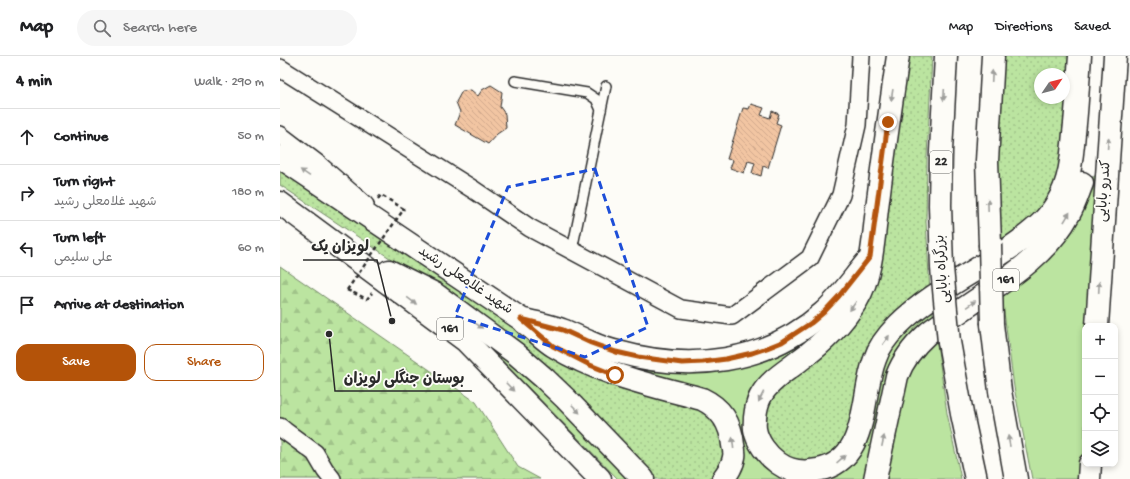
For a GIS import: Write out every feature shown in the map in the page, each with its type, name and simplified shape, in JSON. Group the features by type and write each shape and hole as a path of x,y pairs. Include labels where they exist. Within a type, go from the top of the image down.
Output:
{"main road":[{"path":"898,56 865,284 858,299 846,316 822,342 771,383 762,393 757,406 755,430 761,444 769,456 790,470 808,472 825,469 836,464 848,453 860,430 870,373 878,351 889,335 898,325 924,304 1007,250 1036,228 1051,213 1062,194 1072,156 1080,56"},
{"name":"بزرگراه بابایی","path":"946,56 941,151 940,205 942,268 949,342 976,479"},
{"path":"993,56 987,161 992,324 1000,391 1016,479"},
{"name":"161","path":"875,479 897,376 901,366 927,334 1008,278 1032,259 1054,236 1069,214 1082,182 1085,166 1094,56"},
{"name":"کندرو بابایی","path":"1097,323 1115,56"},
{"name":"شهید غلامعلی رشید","path":"280,157 521,319 563,330 591,343 638,357 682,363 703,362 726,359 767,348 782,342 811,323 824,312 839,296 870,257"},
{"name":"161","path":"280,203 466,341 600,479"},
{"path":"334,243 435,294 483,328 544,378 643,479"},
{"path":"521,319 553,346 590,365 615,375 702,399 712,404 728,423 733,436 735,456 729,471 723,479"},
{"path":"1089,479 1090,467"}],"street":[{"path":"280,68 474,190 530,228 680,309 732,316 810,258 841,195 857,125 861,56"},
{"path":"280,135 340,182 404,239"},
{"path":"280,427 315,453 332,479"}],"lane":[{"path":"515,81 587,93 596,99 601,110"},
{"path":"572,250 606,86"}],"path":[{"path":"367,298 346,290 404,209 381,195"}],"highlighted area":[{"path":"595,169 648,327 585,357 455,316 508,187"}],"green space":[{"path":"904,56 932,56 927,156 926,221 930,294 844,449 804,467 768,444 764,405 846,326"},
{"path":"1003,56 1073,56 1070,102 1070,68 1034,68 1034,104 1070,104 1067,149 1054,195 998,251 997,163"},
{"path":"280,169 330,204 706,407 728,445 714,479 651,479 492,326 280,185"},
{"path":"1100,172 1090,323 1082,323 1083,479 1032,479 1014,387 1001,290 1088,181"},
{"path":"280,266 476,402 518,467 540,479 280,479"},
{"path":"932,305 934,323 920,332 867,479 816,479 832,475 888,348"},
{"path":"820,327 815,340 748,429 805,479 731,479 737,426 593,360 617,362 668,371"},
{"path":"936,337 947,413 961,479 883,479 907,371"},
{"path":"486,344 508,355 634,479 618,479"}],"building":[{"path":"491,85 502,92 500,107 505,114 506,128 497,134 488,144 455,125 460,112 456,102 462,91 471,90 478,96 482,90"},
{"path":"751,104 764,108 761,115 770,118 772,111 779,114 776,123 781,125 768,168 763,166 761,176 752,173 755,163 748,161 744,173 730,168 733,160 727,159 743,108 749,109"}],"place":[{"name":"لویزان یک","path":"392,321"},
{"name":"بوستان جنگلی لویزان","path":"329,334"}],"route":[{"path":"615,375 590,365 553,346 521,319 563,330 591,343 616,352 638,357 682,363 726,359 752,353 782,342 797,333 824,312 839,296 870,257 888,122"}]}
